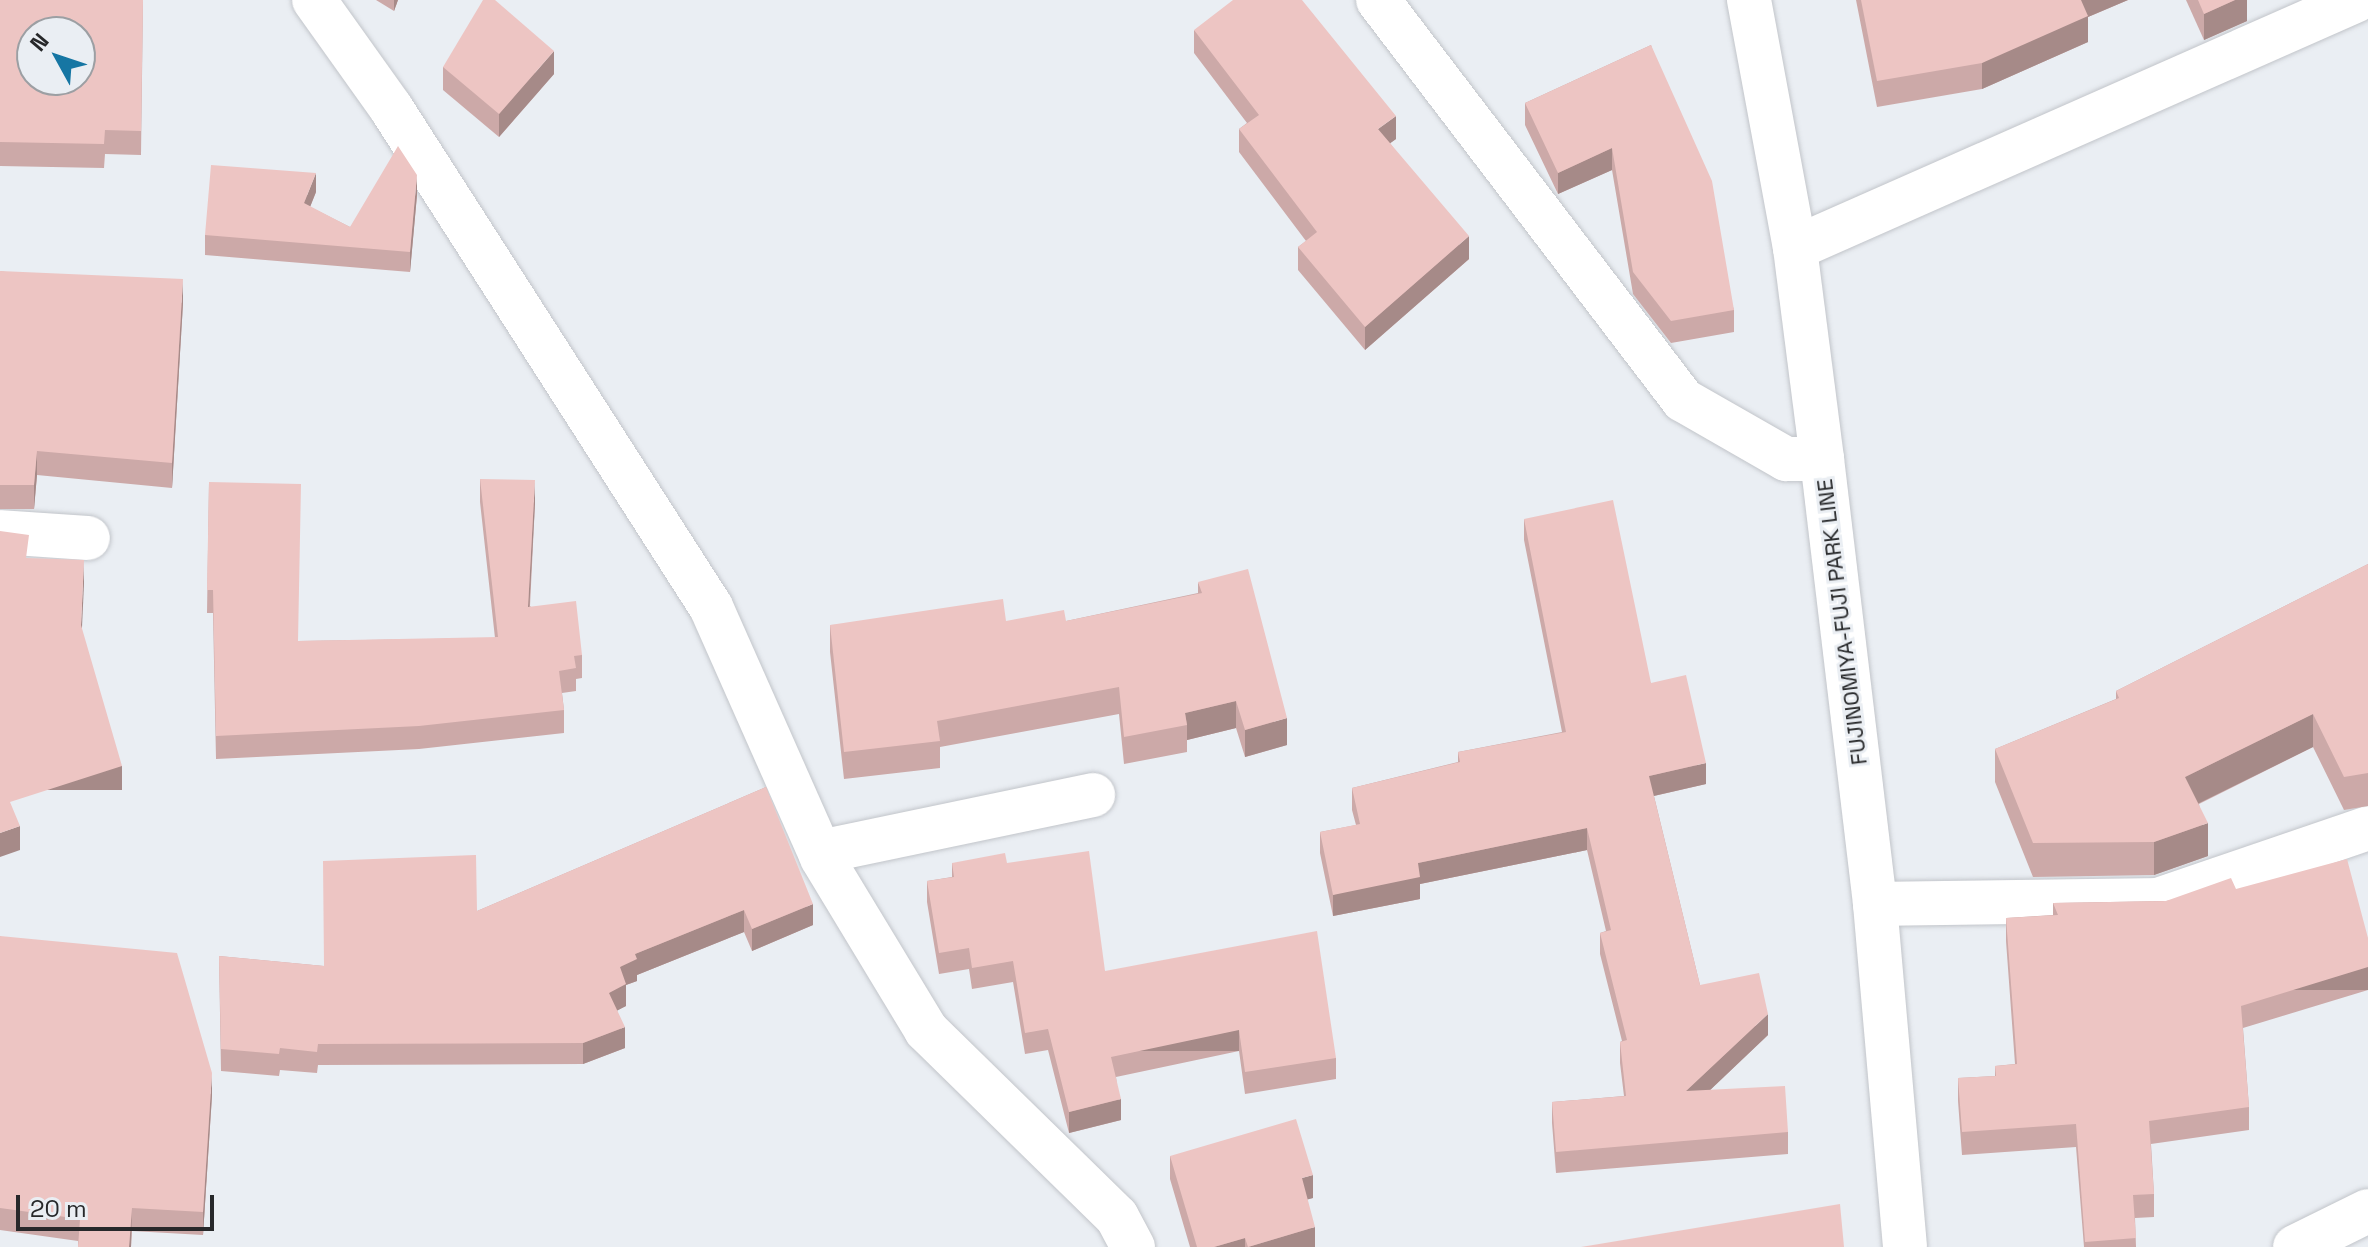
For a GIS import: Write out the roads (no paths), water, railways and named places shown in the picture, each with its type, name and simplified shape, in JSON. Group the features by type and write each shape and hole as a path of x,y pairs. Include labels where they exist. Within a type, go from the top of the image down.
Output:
{"street":[{"path":"314,0 391,108 711,607 820,852 926,1030 1117,1217 1133,1247"},
{"path":"1378,0 1683,400 1786,459 1822,459"},
{"name":"FUJINOMIYA-FUJI PARK LINE","path":"1749,0 1795,248 1822,459 1875,904 1905,1247"},
{"path":"1795,248 2357,0"},
{"path":"0,532 88,538"},
{"path":"820,852 1093,795"},
{"path":"1875,904 2158,900 2368,828"},
{"path":"2295,1247 2368,1211"}]}
